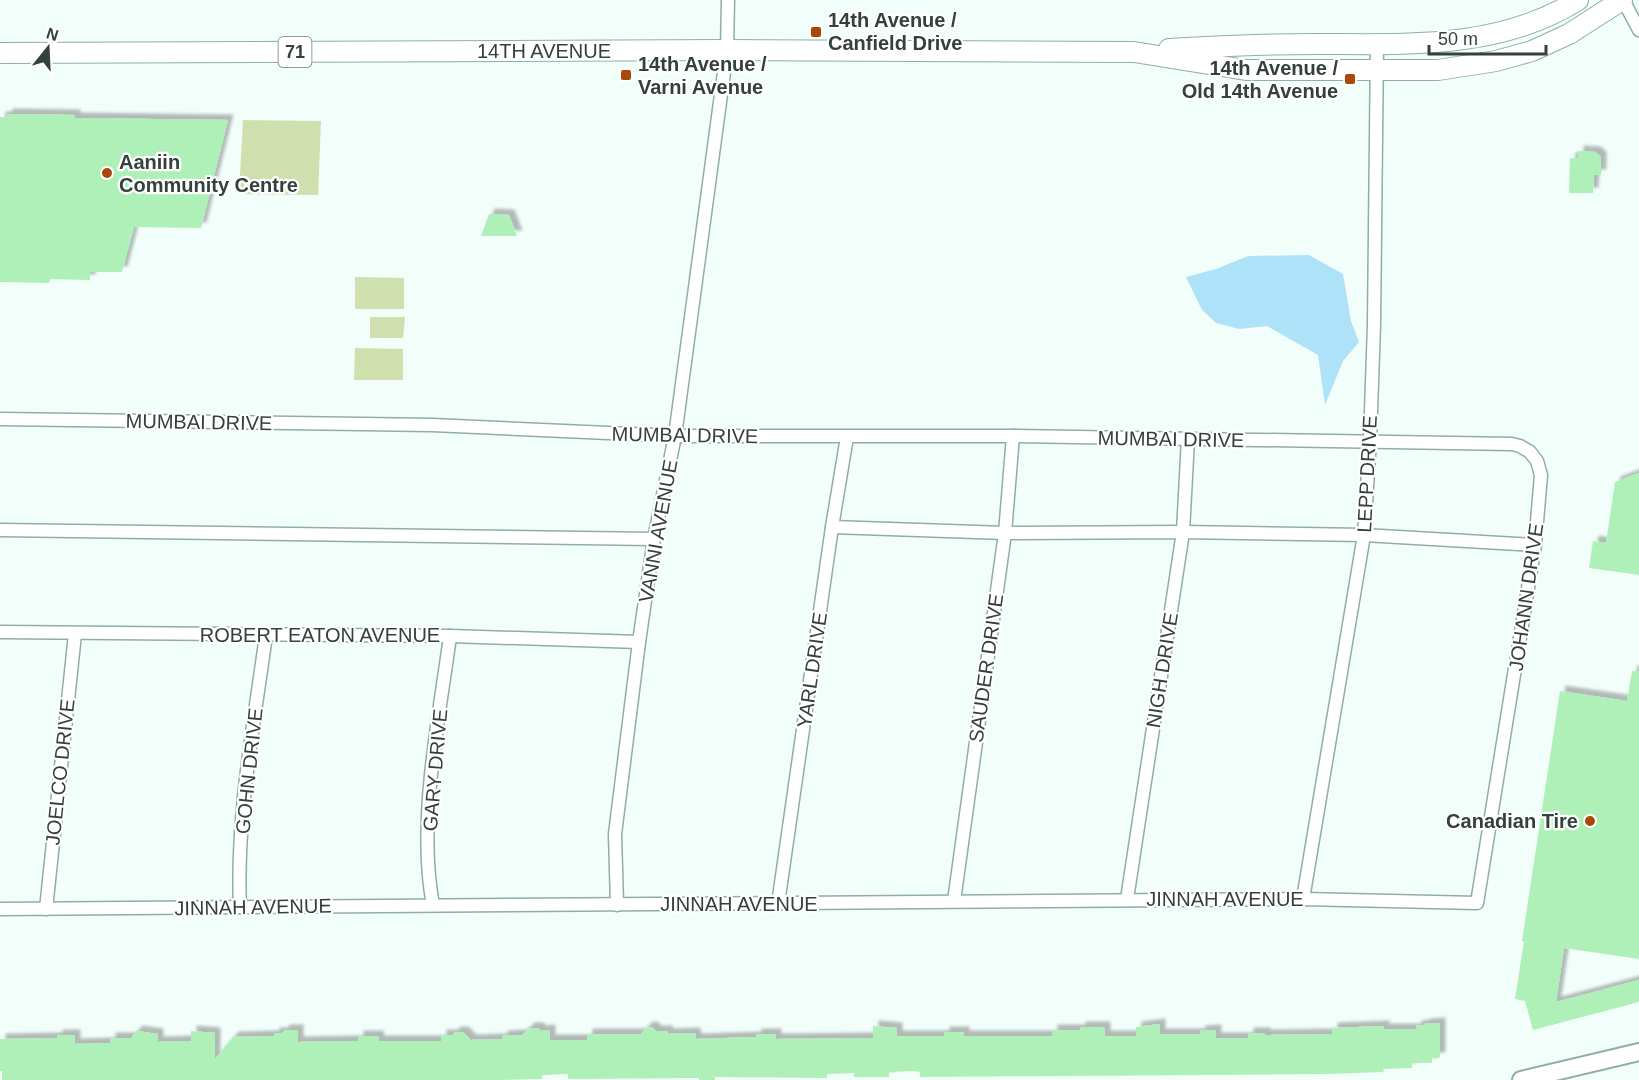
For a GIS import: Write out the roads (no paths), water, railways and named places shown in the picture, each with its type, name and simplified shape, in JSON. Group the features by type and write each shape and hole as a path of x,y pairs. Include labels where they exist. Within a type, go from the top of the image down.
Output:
{"main road":[{"name":"14TH AVENUE","path":"1125,52 1244,45 1443,43 1484,36 1544,18 1578,0"},
{"name":"14TH AVENUE","path":"0,53 727,50 1125,52 1246,70 1438,70 1496,61 1551,43 1586,24 1622,0"}],"street":[{"name":"VANNI AVENUE","path":"617,905 615,834 654,539 675,436 727,50 728,0"},
{"path":"1622,0 1639,30"},
{"name":"LEPP DRIVE","path":"1303,898 1364,535 1374,325 1377,44"},
{"name":"MUMBAI DRIVE","path":"0,419 432,425 675,436 1013,436 1188,440 1370,440"},
{"name":"SAUDER DRIVE","path":"954,901 1005,533 1013,436"},
{"name":"YARL DRIVE","path":"778,904 832,527 848,437"},
{"name":"NIGH DRIVE","path":"1127,899 1183,532 1188,440"},
{"name":"JOHANN DRIVE","path":"1370,440 1512,444 1525,448 1536,459 1541,475 1535,545 1477,903"},
{"path":"832,527 1005,533 1183,532 1364,535 1535,545"},
{"path":"0,530 654,539"},
{"name":"ROBERT EATON AVENUE","path":"0,632 450,636 639,642"},
{"name":"JOELCO DRIVE","path":"46,909 75,634"},
{"name":"GOHN DRIVE","path":"240,907 239,873 246,788 266,635"},
{"name":"GARY DRIVE","path":"434,905 429,881 429,802 450,636"},
{"name":"JINNAH AVENUE","path":"0,909 1303,898 1477,903"},
{"path":"1521,1080 1639,1052"}],"water":[{"path":"1309,255 1343,274 1351,321 1359,342 1343,361 1325,405 1318,355 1267,326 1239,329 1216,323 1202,310 1186,277 1216,269 1248,256"}],"place":[{"name":"14th Avenue / Canfield Drive","path":"816,32"},
{"name":"14th Avenue / Varni Avenue","path":"626,75"},
{"name":"14th Avenue / Old 14th Avenue","path":"1350,79"},
{"name":"Aaniin Community Centre","path":"107,173"},
{"name":"Canadian Tire","path":"1590,821"}]}
